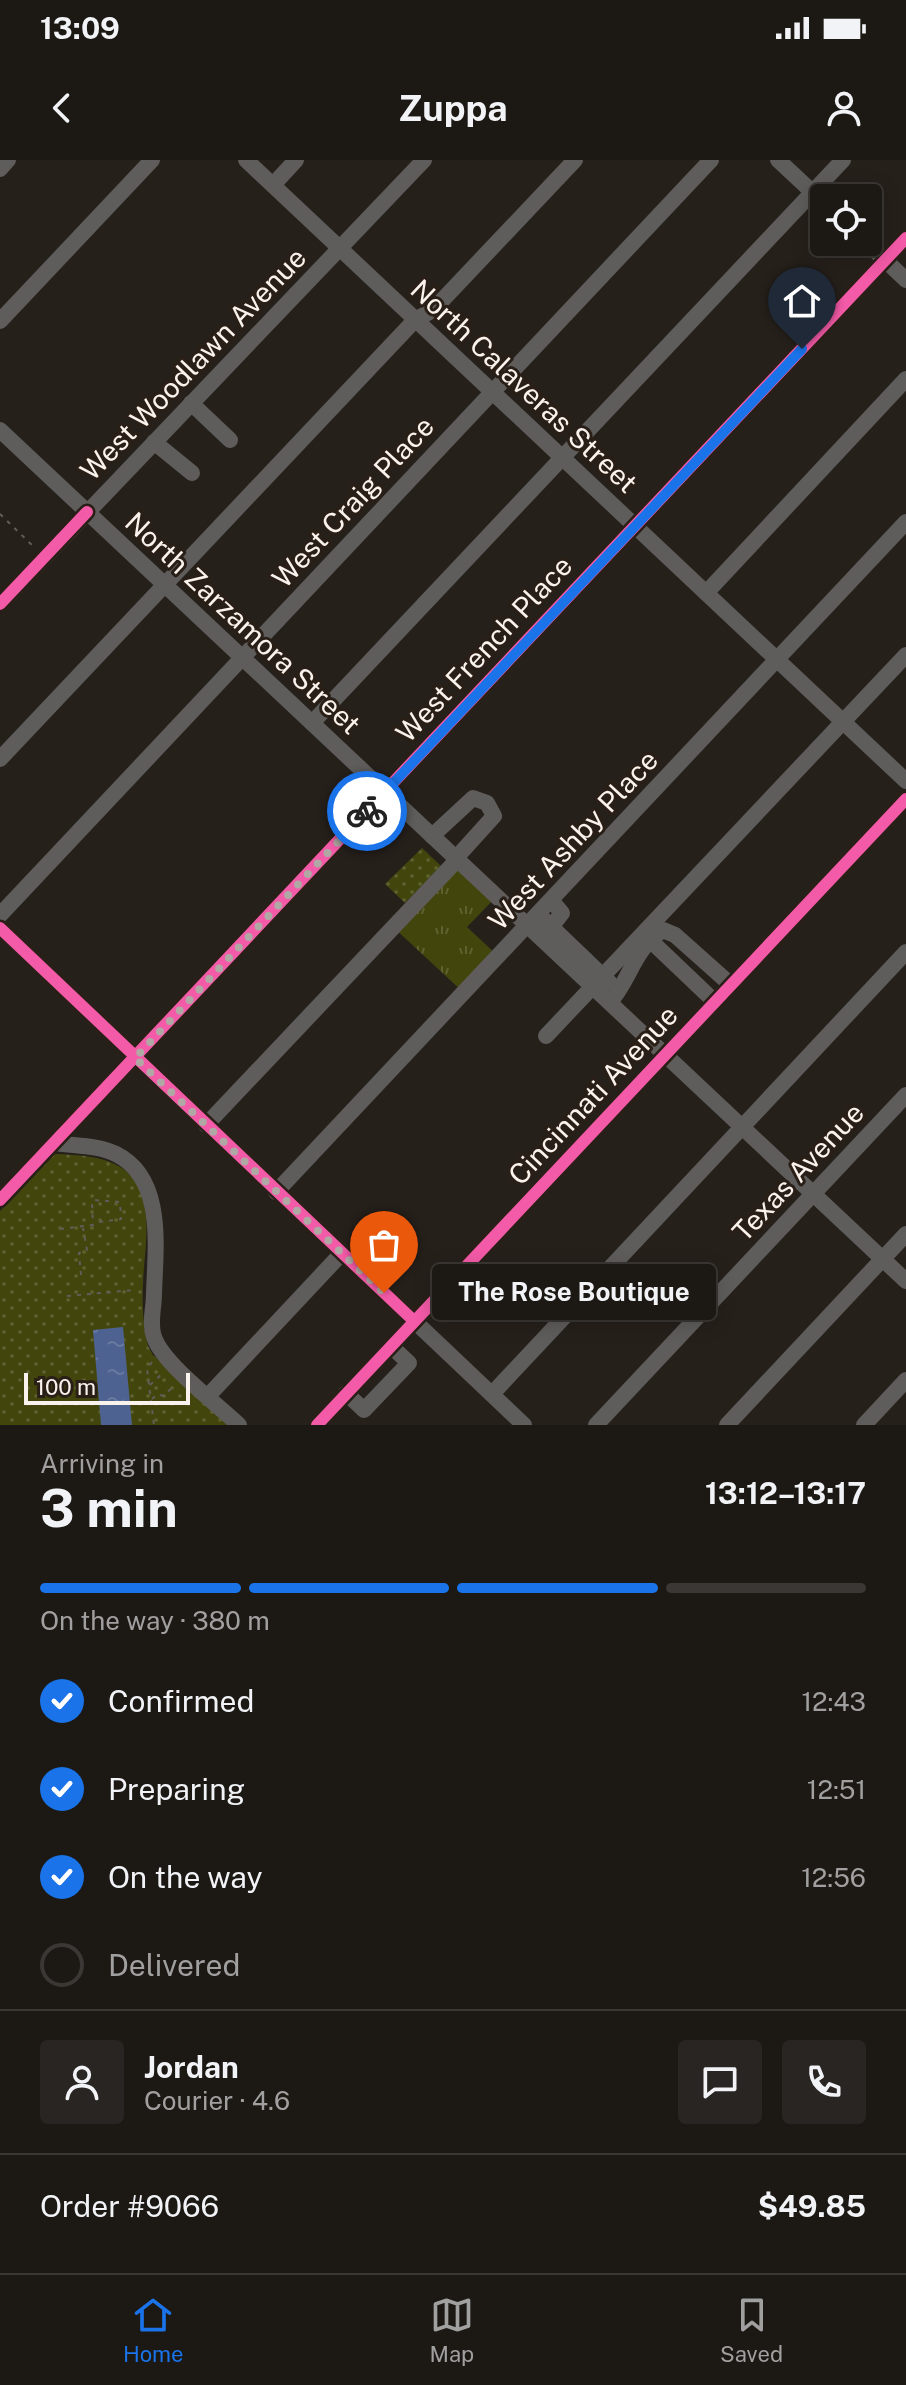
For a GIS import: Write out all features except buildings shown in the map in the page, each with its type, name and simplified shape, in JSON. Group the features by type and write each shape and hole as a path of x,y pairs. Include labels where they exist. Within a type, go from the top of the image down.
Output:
{"street":[{"path":"0,169 8,160"},
{"path":"0,321 152,160"},
{"name":"North Calaveras Street","path":"246,160 906,781"},
{"path":"273,185 296,160"},
{"name":"West Woodlawn Avenue","path":"0,604 424,160"},
{"path":"0,759 415,320 433,310 575,160"},
{"name":"West Craig Place","path":"0,915 711,160"},
{"path":"778,160 810,190"},
{"path":"827,184 843,160"},
{"path":"312,723 563,459 810,206"},
{"name":"West French Place","path":"0,1200 906,238"},
{"path":"881,256 906,280"},
{"path":"706,593 906,379"},
{"path":"191,403 230,440"},
{"name":"North Zarzamora Street","path":"0,430 456,859 539,923 614,997 664,1054 906,1281"},
{"path":"154,442 192,473"},
{"name":"West Ashby Place","path":"276,1192 539,923 552,901 906,522"},
{"path":"546,1036 906,655"},
{"path":"206,1125 494,816 487,803 473,798 432,836"},
{"name":"Cincinnati Avenue","path":"317,1425 906,799"},
{"path":"0,928 524,1425"},
{"path":"614,997 629,967 663,930 675,935 730,984"},
{"path":"651,941 714,1001"},
{"path":"492,1394 906,952"},
{"name":"Texas Avenue","path":"596,1425 906,1095"},
{"path":"56,1143 117,1155 134,1167 142,1181 157,1236 152,1318 154,1340 239,1425"},
{"path":"727,1425 906,1234"},
{"path":"208,1396 342,1253"},
{"path":"346,1393 364,1410 409,1363 391,1346"},
{"path":"864,1425 906,1380"}],"path":[{"path":"0,514 44,557"},
{"path":"7,532 13,526"},
{"path":"60,1229 121,1219 120,1202 94,1200 93,1223"},
{"path":"81,1275 79,1253 87,1250 83,1226"},
{"path":"67,1296 135,1290"},
{"path":"109,1291 109,1297"},
{"path":"152,1362 147,1369 154,1425"},
{"path":"149,1386 163,1373"},
{"path":"151,1399 158,1394 163,1396 175,1385"}],"green space":[{"path":"422,848 441,866 405,903 385,884"},
{"path":"457,860 497,896 467,927 499,957 464,993 392,926"},
{"path":"55,1154 110,1162 126,1171 137,1184 146,1216 143,1299 148,1346 153,1355 229,1425 0,1425 0,1211"}],"water":[{"path":"123,1327 132,1425 101,1425 93,1330"}],"cycle path":[{"path":"0,1200 906,238"},
{"path":"0,604 87,512"},
{"path":"317,1425 906,799"},
{"path":"0,928 414,1321"}],"way so far":[{"path":"367,811 135,1058 384,1293"}],"place":[{"name":"The Rose Boutique","path":"384,1293"}],"route":[{"path":"367,811 802,349"}]}
